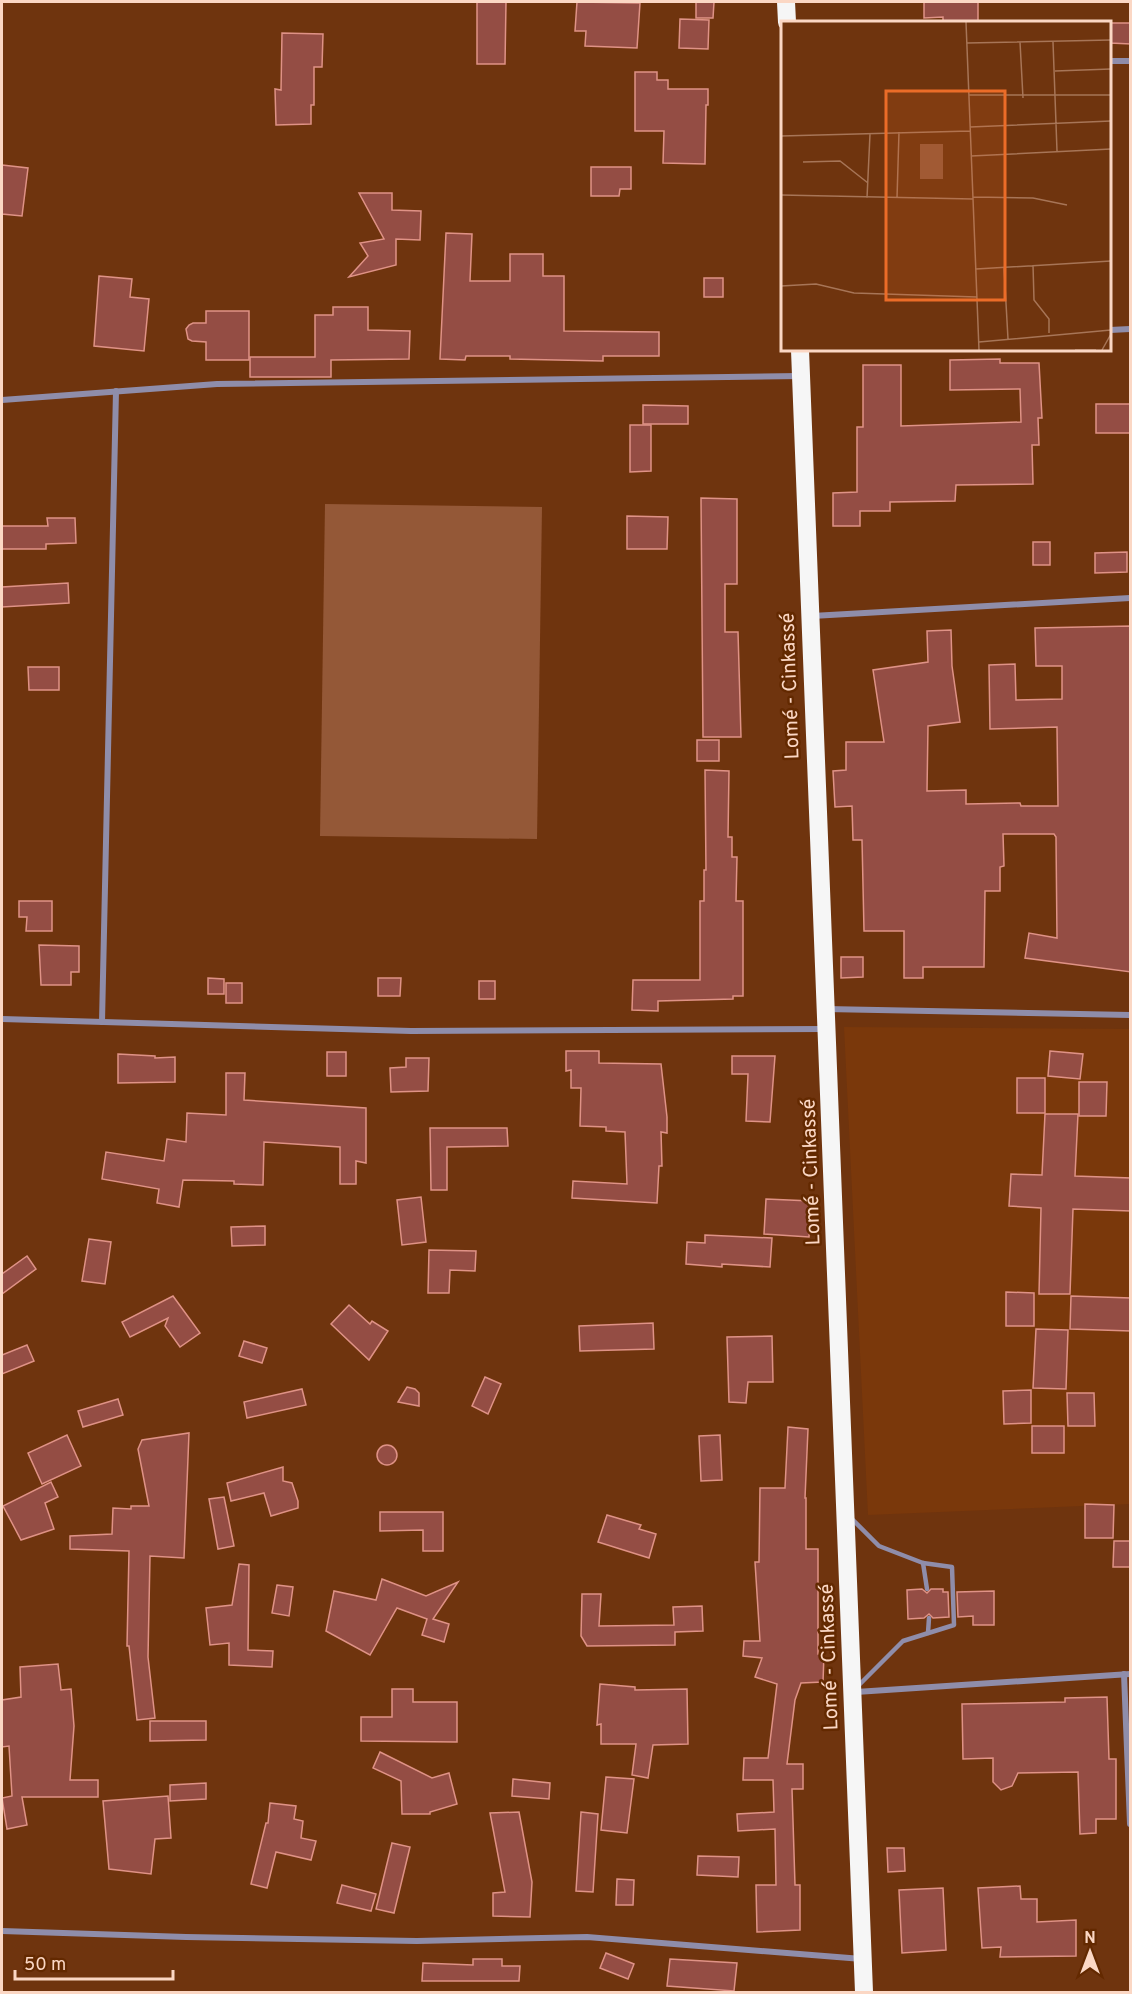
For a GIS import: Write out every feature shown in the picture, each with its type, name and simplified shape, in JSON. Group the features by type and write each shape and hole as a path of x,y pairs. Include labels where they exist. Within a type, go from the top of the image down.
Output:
{"highway":[{"path":"786,2 787,21"},
{"name":"Lomé - Cinkassé","path":"800,351 808,616 826,1009 864,1992"}],"street":[{"path":"1111,61 1131,61"},
{"path":"1111,330 1131,329"},
{"path":"2,400 217,384 801,376"},
{"path":"102,1022 117,391"},
{"path":"808,616 1131,598"},
{"path":"826,1009 1131,1015"},
{"path":"2,1019 411,1031 826,1029"},
{"path":"852,1692 1127,1674 1131,1824"},
{"path":"2,1931 417,1941 587,1937 862,1959"}],"lane":[{"path":"846,1512 879,1546 923,1563 952,1567 954,1625 903,1641 852,1692"},
{"path":"923,1563 927,1589"},
{"path":"928,1618 928,1633"}],"shaded area":[{"path":"325,504 542,507 537,839 320,836"},
{"path":"844,1027 1130,1029 1130,1504 868,1515"}],"building":[{"path":"477,2 506,2 505,64 477,64"},
{"path":"577,2 640,3 637,48 585,46 586,31 575,31"},
{"path":"696,2 714,2 713,18 696,18"},
{"path":"924,2 978,2 978,21 943,21 943,17 924,18"},
{"path":"680,19 709,20 708,49 679,48"},
{"path":"1111,23 1131,23 1131,44 1111,43"},
{"path":"282,33 323,34 322,67 314,67 314,105 311,105 311,124 276,125 275,89 281,90"},
{"path":"635,72 657,72 657,80 668,80 668,89 708,89 705,164 663,163 664,131 635,131"},
{"path":"2,165 28,168 22,216 2,214"},
{"path":"591,167 631,167 631,189 620,189 619,196 591,196"},
{"path":"359,193 392,193 392,210 421,211 420,240 396,239 396,265 349,277 368,256 360,243 384,239"},
{"path":"446,233 472,234 470,281 510,281 510,254 543,254 543,276 564,276 564,331 659,332 659,356 603,356 603,361 510,359 510,356 466,356 465,360 440,359"},
{"path":"99,276 132,279 130,297 149,299 144,351 94,346"},
{"path":"704,278 723,278 723,297 704,297"},
{"path":"333,307 368,307 368,330 410,331 409,359 331,360 331,377 250,377 250,357 315,357 315,315 333,315"},
{"path":"206,311 249,311 249,360 206,360 206,342 188,339 186,329 193,323 206,323"},
{"path":"1000,359 1000,363 1039,363 1042,418 1038,418 1039,445 1032,445 1033,484 956,485 955,501 890,502 890,511 860,511 860,526 833,526 833,493 857,492 857,427 863,427 863,365 901,365 901,426 1021,422 1020,389 950,390 950,360"},
{"path":"1096,404 1131,404 1131,433 1096,433"},
{"path":"643,405 688,406 688,424 643,424"},
{"path":"630,425 651,425 651,471 630,472"},
{"path":"701,498 737,499 737,584 725,584 725,632 738,632 741,737 703,737"},
{"path":"627,516 668,517 667,549 627,549"},
{"path":"47,518 75,518 76,543 46,544 46,549 2,549 2,526 48,526"},
{"path":"1033,542 1050,542 1050,565 1033,565"},
{"path":"1127,552 1127,572 1095,573 1095,553"},
{"path":"68,583 69,603 2,607 2,587"},
{"path":"1131,626 1131,972 1025,958 1029,933 1057,938 1056,837 1054,834 1003,834 1004,866 1000,867 1000,891 985,891 984,967 923,967 923,978 904,978 904,931 864,931 862,840 853,840 852,806 835,807 833,771 846,770 846,742 884,742 873,670 928,662 927,631 951,630 952,666 960,722 928,726 927,791 966,790 966,804 1020,803 1021,806 1058,806 1057,727 990,729 989,665 1015,664 1016,700 1062,699 1062,666 1036,666 1035,628"},
{"path":"28,667 59,667 59,690 29,690"},
{"path":"697,740 719,740 719,761 697,761"},
{"path":"705,770 729,771 728,837 732,837 732,857 737,857 736,901 743,901 743,996 733,996 733,999 658,1001 658,1011 632,1010 633,980 700,980 700,901 704,901 704,870 706,870"},
{"path":"19,901 52,901 52,931 26,931 27,917 19,917"},
{"path":"39,945 79,946 79,972 71,972 71,985 41,985"},
{"path":"841,957 863,957 863,977 841,978"},
{"path":"208,978 224,979 224,994 208,994"},
{"path":"378,978 401,978 400,996 378,996"},
{"path":"479,981 495,981 495,999 479,999"},
{"path":"226,983 242,983 242,1003 226,1003"},
{"path":"566,1051 599,1051 599,1063 661,1064 667,1133 661,1132 662,1166 659,1166 657,1203 572,1198 573,1181 627,1184 625,1132 606,1131 606,1127 580,1126 581,1088 571,1088 571,1070 566,1071"},
{"path":"1050,1051 1083,1054 1080,1079 1048,1076"},
{"path":"327,1052 346,1052 346,1076 327,1076"},
{"path":"118,1054 155,1056 155,1058 175,1057 175,1082 118,1083"},
{"path":"732,1056 775,1056 770,1122 746,1121 748,1074 732,1074"},
{"path":"406,1058 429,1058 428,1091 391,1092 390,1068 406,1067"},
{"path":"226,1073 245,1073 244,1100 366,1108 366,1163 356,1161 356,1184 340,1184 340,1147 264,1142 263,1185 234,1184 234,1181 183,1180 179,1207 157,1203 159,1189 102,1179 106,1152 164,1161 167,1139 186,1142 187,1113 226,1115"},
{"path":"1017,1078 1045,1078 1045,1113 1017,1113"},
{"path":"1079,1082 1107,1082 1106,1116 1079,1116"},
{"path":"1045,1114 1078,1114 1075,1176 1131,1178 1131,1211 1073,1209 1070,1294 1039,1294 1041,1208 1009,1206 1011,1174 1042,1175"},
{"path":"430,1128 507,1128 508,1146 447,1147 447,1190 431,1190"},
{"path":"421,1197 426,1242 402,1245 397,1200"},
{"path":"766,1199 811,1201 809,1237 764,1234"},
{"path":"265,1226 265,1245 232,1246 231,1227"},
{"path":"705,1235 772,1238 770,1267 686,1264 687,1242 705,1243"},
{"path":"89,1239 111,1242 105,1284 82,1281"},
{"path":"429,1250 476,1251 475,1271 450,1270 449,1293 428,1293"},
{"path":"27,1256 36,1269 2,1294 2,1274"},
{"path":"1006,1292 1034,1293 1034,1326 1006,1326"},
{"path":"173,1296 200,1333 180,1347 165,1326 168,1318 130,1337 122,1322"},
{"path":"1071,1296 1131,1298 1131,1331 1070,1329"},
{"path":"349,1305 370,1324 372,1321 388,1331 369,1360 331,1324"},
{"path":"653,1323 654,1349 580,1351 579,1326"},
{"path":"1036,1329 1068,1330 1066,1389 1033,1388"},
{"path":"772,1336 773,1382 748,1382 746,1403 729,1402 727,1337"},
{"path":"244,1341 267,1348 262,1363 239,1356"},
{"path":"27,1345 34,1361 2,1374 2,1355"},
{"path":"485,1377 501,1384 488,1414 472,1406"},
{"path":"407,1387 419,1393 419,1406 398,1402"},
{"path":"302,1389 306,1405 247,1418 244,1402"},
{"path":"1031,1390 1031,1423 1004,1424 1003,1391"},
{"path":"1067,1393 1094,1393 1095,1426 1068,1426"},
{"path":"118,1399 123,1415 83,1427 78,1411"},
{"path":"1032,1426 1064,1426 1064,1453 1032,1453"},
{"path":"788,1427 808,1429 805,1498 806,1549 818,1549 818,1654 824,1654 823,1682 801,1683 795,1700 787,1764 803,1764 803,1789 792,1789 795,1885 800,1885 800,1930 757,1932 756,1885 776,1885 775,1829 738,1831 737,1814 774,1812 773,1780 743,1780 744,1758 768,1758 777,1684 755,1677 762,1658 743,1656 744,1641 760,1641 755,1562 759,1562 760,1488 785,1488"},
{"path":"189,1433 184,1558 150,1556 148,1657 155,1718 137,1720 129,1646 127,1646 129,1551 70,1549 70,1536 112,1534 113,1508 131,1509 131,1506 149,1506 138,1449 142,1440"},
{"path":"67,1435 81,1466 42,1484 28,1453"},
{"path":"720,1435 722,1480 701,1481 699,1436"},
{"path":"387,1445 394,1448 397,1455 394,1462 387,1465 380,1462 377,1455 380,1448"},
{"path":"283,1467 283,1481 292,1483 298,1508 271,1516 264,1493 231,1501 227,1483"},
{"path":"51,1482 58,1497 45,1503 54,1529 21,1540 3,1506"},
{"path":"224,1497 234,1546 218,1549 209,1499"},
{"path":"1085,1504 1114,1505 1113,1538 1085,1538"},
{"path":"380,1512 443,1512 443,1551 423,1551 423,1530 380,1531"},
{"path":"607,1515 641,1525 639,1529 656,1534 649,1558 598,1542"},
{"path":"1114,1541 1131,1541 1131,1567 1113,1567"},
{"path":"239,1564 249,1565 248,1650 273,1651 272,1667 229,1665 229,1643 210,1645 206,1608 232,1605"},
{"path":"382,1579 426,1596 458,1582 433,1619 449,1624 444,1642 422,1635 427,1619 397,1608 370,1655 326,1631 334,1591 376,1600"},
{"path":"277,1585 293,1587 289,1616 272,1613"},
{"path":"922,1589 927,1593 931,1589 943,1589 943,1592 948,1592 949,1617 933,1618 929,1614 924,1618 908,1619 907,1590"},
{"path":"994,1591 994,1625 973,1625 973,1616 958,1617 957,1592"},
{"path":"582,1594 601,1594 599,1626 674,1625 673,1607 702,1606 703,1631 675,1632 675,1645 587,1646 581,1636"},
{"path":"58,1664 61,1690 71,1689 74,1726 70,1780 98,1780 98,1797 22,1797 27,1825 7,1829 2,1798 12,1796 9,1746 2,1747 2,1700 21,1697 20,1667"},
{"path":"600,1684 635,1687 635,1690 687,1689 688,1744 653,1745 648,1778 632,1775 636,1744 601,1744 601,1724 597,1725"},
{"path":"392,1689 413,1689 413,1702 457,1702 457,1742 361,1741 361,1717 392,1717"},
{"path":"1107,1697 1109,1759 1116,1759 1116,1819 1096,1819 1096,1833 1080,1834 1078,1772 1018,1773 1012,1786 1001,1790 993,1782 993,1758 963,1759 962,1704 1065,1702 1065,1698"},
{"path":"150,1721 206,1721 206,1740 150,1741"},
{"path":"380,1752 432,1778 449,1773 457,1804 430,1812 430,1814 402,1814 401,1781 373,1768"},
{"path":"606,1777 634,1779 627,1833 601,1830"},
{"path":"513,1779 550,1783 549,1799 512,1796"},
{"path":"206,1783 206,1799 170,1801 170,1785"},
{"path":"168,1796 171,1838 155,1839 151,1874 109,1869 103,1801"},
{"path":"270,1803 296,1806 294,1819 303,1821 301,1838 316,1841 311,1860 276,1852 267,1888 251,1884 266,1823 268,1823"},
{"path":"519,1812 532,1882 530,1917 493,1916 493,1893 505,1892 490,1813"},
{"path":"581,1812 598,1814 593,1892 576,1891"},
{"path":"392,1843 410,1847 394,1913 376,1909"},
{"path":"887,1848 904,1848 905,1871 888,1872"},
{"path":"698,1856 739,1857 738,1877 697,1875"},
{"path":"617,1879 634,1880 633,1905 616,1905"},
{"path":"342,1885 376,1894 371,1911 337,1903"},
{"path":"1020,1886 1021,1899 1037,1899 1037,1922 1076,1920 1076,1956 1000,1957 1001,1947 982,1948 978,1888"},
{"path":"943,1888 946,1950 902,1953 899,1890"},
{"path":"606,1953 634,1964 628,1979 600,1968"},
{"path":"473,1959 502,1959 502,1966 520,1966 519,1981 422,1981 423,1963 473,1965"},
{"path":"670,1959 737,1963 734,1991 667,1986"}]}
